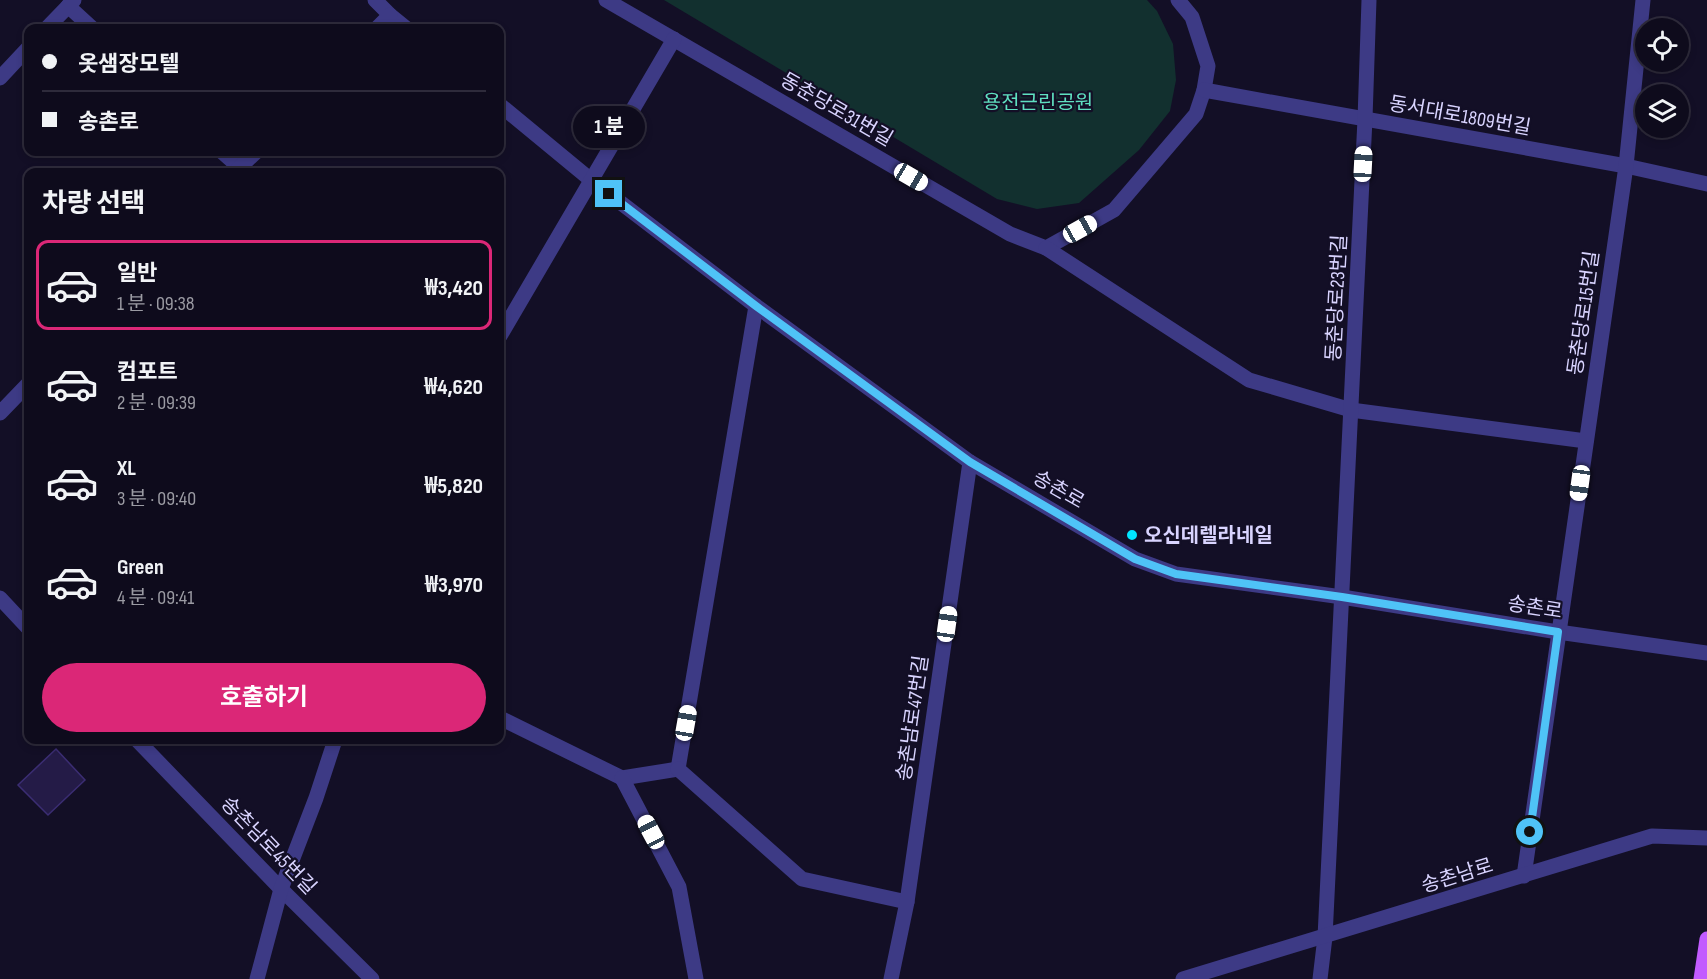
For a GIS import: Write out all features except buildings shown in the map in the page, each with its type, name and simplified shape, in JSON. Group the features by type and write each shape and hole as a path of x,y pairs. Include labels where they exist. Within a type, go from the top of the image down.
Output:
{"main road":[{"path":"1701,979 1707,939"}],"street":[{"path":"375,0 401,24"},
{"name":"동춘당로31번길","path":"606,0 1010,234 1046,248 1249,380 1351,410 1586,441"},
{"path":"1046,248 1114,210 1196,114 1204,90 1208,66 1192,17 1178,0"},
{"name":"동춘당로23번길","path":"1342,597 1369,0"},
{"name":"동춘당로15번길","path":"1524,876 1626,166 1642,0"},
{"path":"51,24 71,3 89,24"},
{"path":"381,24 390,15"},
{"path":"504,329 674,39"},
{"path":"0,78 24,52"},
{"name":"동서대로1809번길","path":"1204,90 1626,166 1707,184"},
{"name":"송촌로","path":"504,108 591,180 756,306 970,462 1135,559 1176,574 1707,653"},
{"path":"226,156 236,168"},
{"path":"240,168 252,156"},
{"path":"678,769 756,306"},
{"path":"0,413 24,388"},
{"name":"송촌남로47번길","path":"891,979 907,902 970,462"},
{"path":"1320,979 1325,937 1342,597"},
{"path":"0,598 24,624"},
{"path":"504,720 622,778 678,769"},
{"name":"송촌남로45번길","path":"141,744 372,979"},
{"path":"257,979 281,889 316,798 334,744"},
{"path":"678,769 802,879 907,902"},
{"path":"622,778 679,887 696,979"},
{"name":"송촌남로","path":"1184,979 1652,836 1707,838"}],"green space":[{"name":"용전근린공원","path":"664,0 1147,0 1157,11 1173,44 1176,80 1170,111 1139,150 1079,203 1037,209 997,199"}],"place":[{"name":"오신데렐라네일","path":"1132,535"}],"route":[{"path":"609,194 756,306 970,462 1135,559 1176,574 1342,597 1558,632 1530,832"}]}
